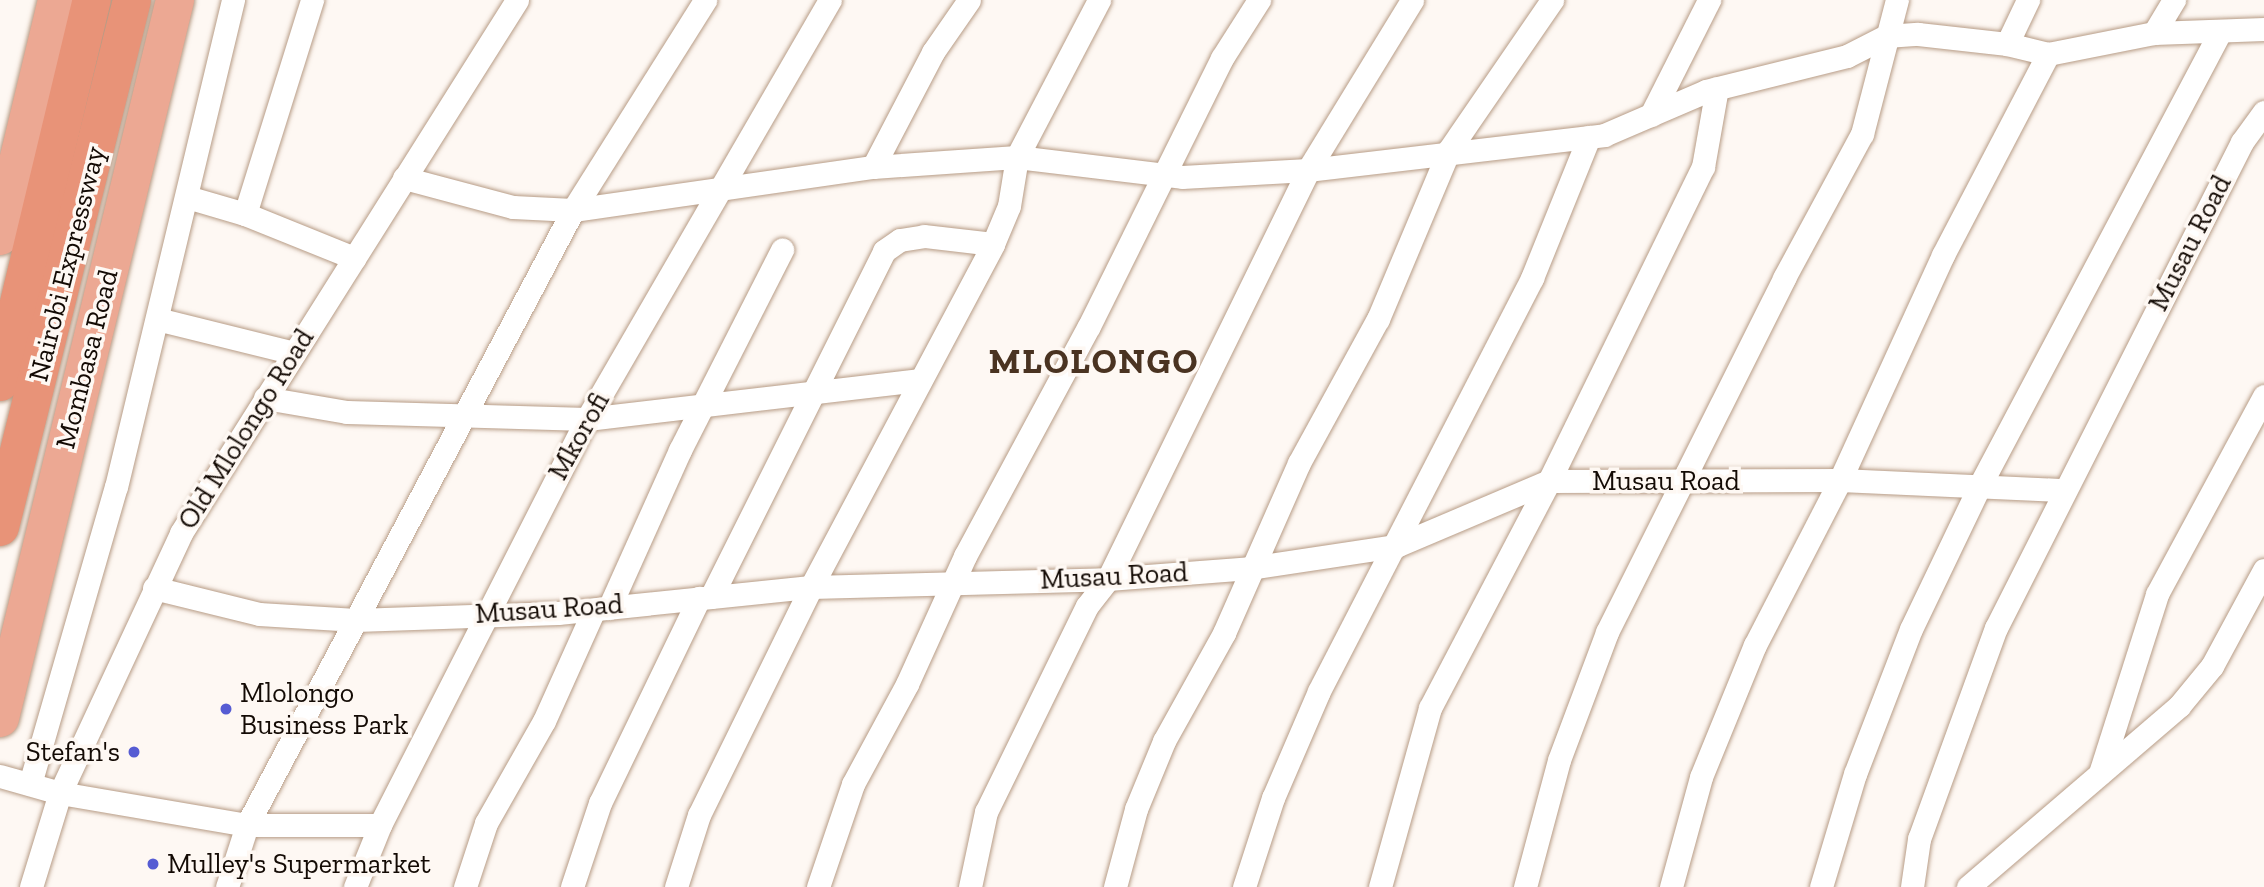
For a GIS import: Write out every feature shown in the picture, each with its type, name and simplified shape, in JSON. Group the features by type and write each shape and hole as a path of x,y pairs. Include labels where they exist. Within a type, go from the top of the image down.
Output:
{"highway":[{"path":"0,236 57,0"},
{"name":"Nairobi Expressway","path":"0,382 92,0"},
{"name":"Nairobi Expressway","path":"0,527 132,0"},
{"name":"Mombasa Road","path":"0,718 176,0"}],"street":[{"path":"30,785 116,487 233,0"},
{"path":"244,214 312,0"},
{"name":"Old Mlolongo Road","path":"32,887 60,793 181,533 517,0"},
{"path":"227,887 247,825 573,210 705,0"},
{"name":"Mkorofi","path":"355,887 380,825 485,614 587,419 830,0"},
{"path":"873,167 933,52 969,0"},
{"path":"676,887 699,815 811,587 993,244 1009,205 1017,157 1099,0"},
{"path":"818,887 853,783 907,684 954,580 1089,326 1161,176 1222,58 1259,0"},
{"path":"970,887 986,812 1087,606 1108,579 1308,170 1412,0"},
{"path":"1115,887 1136,809 1164,741 1224,633 1250,568 1299,463 1378,319 1449,150 1552,0"},
{"path":"1651,115 1709,0"},
{"path":"1525,887 1559,760 1607,632 1681,481 1862,134 1896,0"},
{"path":"2007,44 2028,0"},
{"path":"2154,33 2174,0"},
{"path":"404,178 513,207 573,210 873,167 1017,157 1161,176 1308,170 1449,150 1589,137 1717,88 1847,56 1886,36 1918,34 2007,44 2048,54 2154,33 2264,29"},
{"path":"1821,887 1855,774 1910,629 1979,487 2220,32"},
{"path":"1671,887 1701,777 1755,645 1840,480 1943,256 2048,54"},
{"path":"1380,887 1430,708 1549,481 1703,167 1717,88"},
{"name":"Musau Road","path":"1912,887 1919,839 1996,628 2242,142 2264,112"},
{"path":"1244,887 1273,798 1319,691 1532,278 1589,137"},
{"path":"187,197 244,214 354,258"},
{"path":"572,887 600,803 884,251 900,240 924,236 993,244"},
{"path":"465,887 486,823 602,609 782,250"},
{"path":"157,319 294,354"},
{"path":"265,398 347,412 587,419 704,403 921,380"},
{"path":"2099,773 2157,594 2264,396"},
{"name":"Musau Road","path":"154,588 259,614 356,620 602,609 811,587 954,580 1108,579 1250,568 1396,546 1549,481 1840,480 2064,490"},
{"path":"1968,887 2179,706 2212,666 2264,570"},
{"path":"0,776 60,793 247,825 380,825"}],"place":[{"name":"Mlolongo Business Park","path":"226,709"},
{"name":"Stefan's","path":"134,752"},
{"name":"Mulley's Supermarket","path":"153,864"}],"district":[{"name":"MLOLONGO","path":"1094,361"}]}
